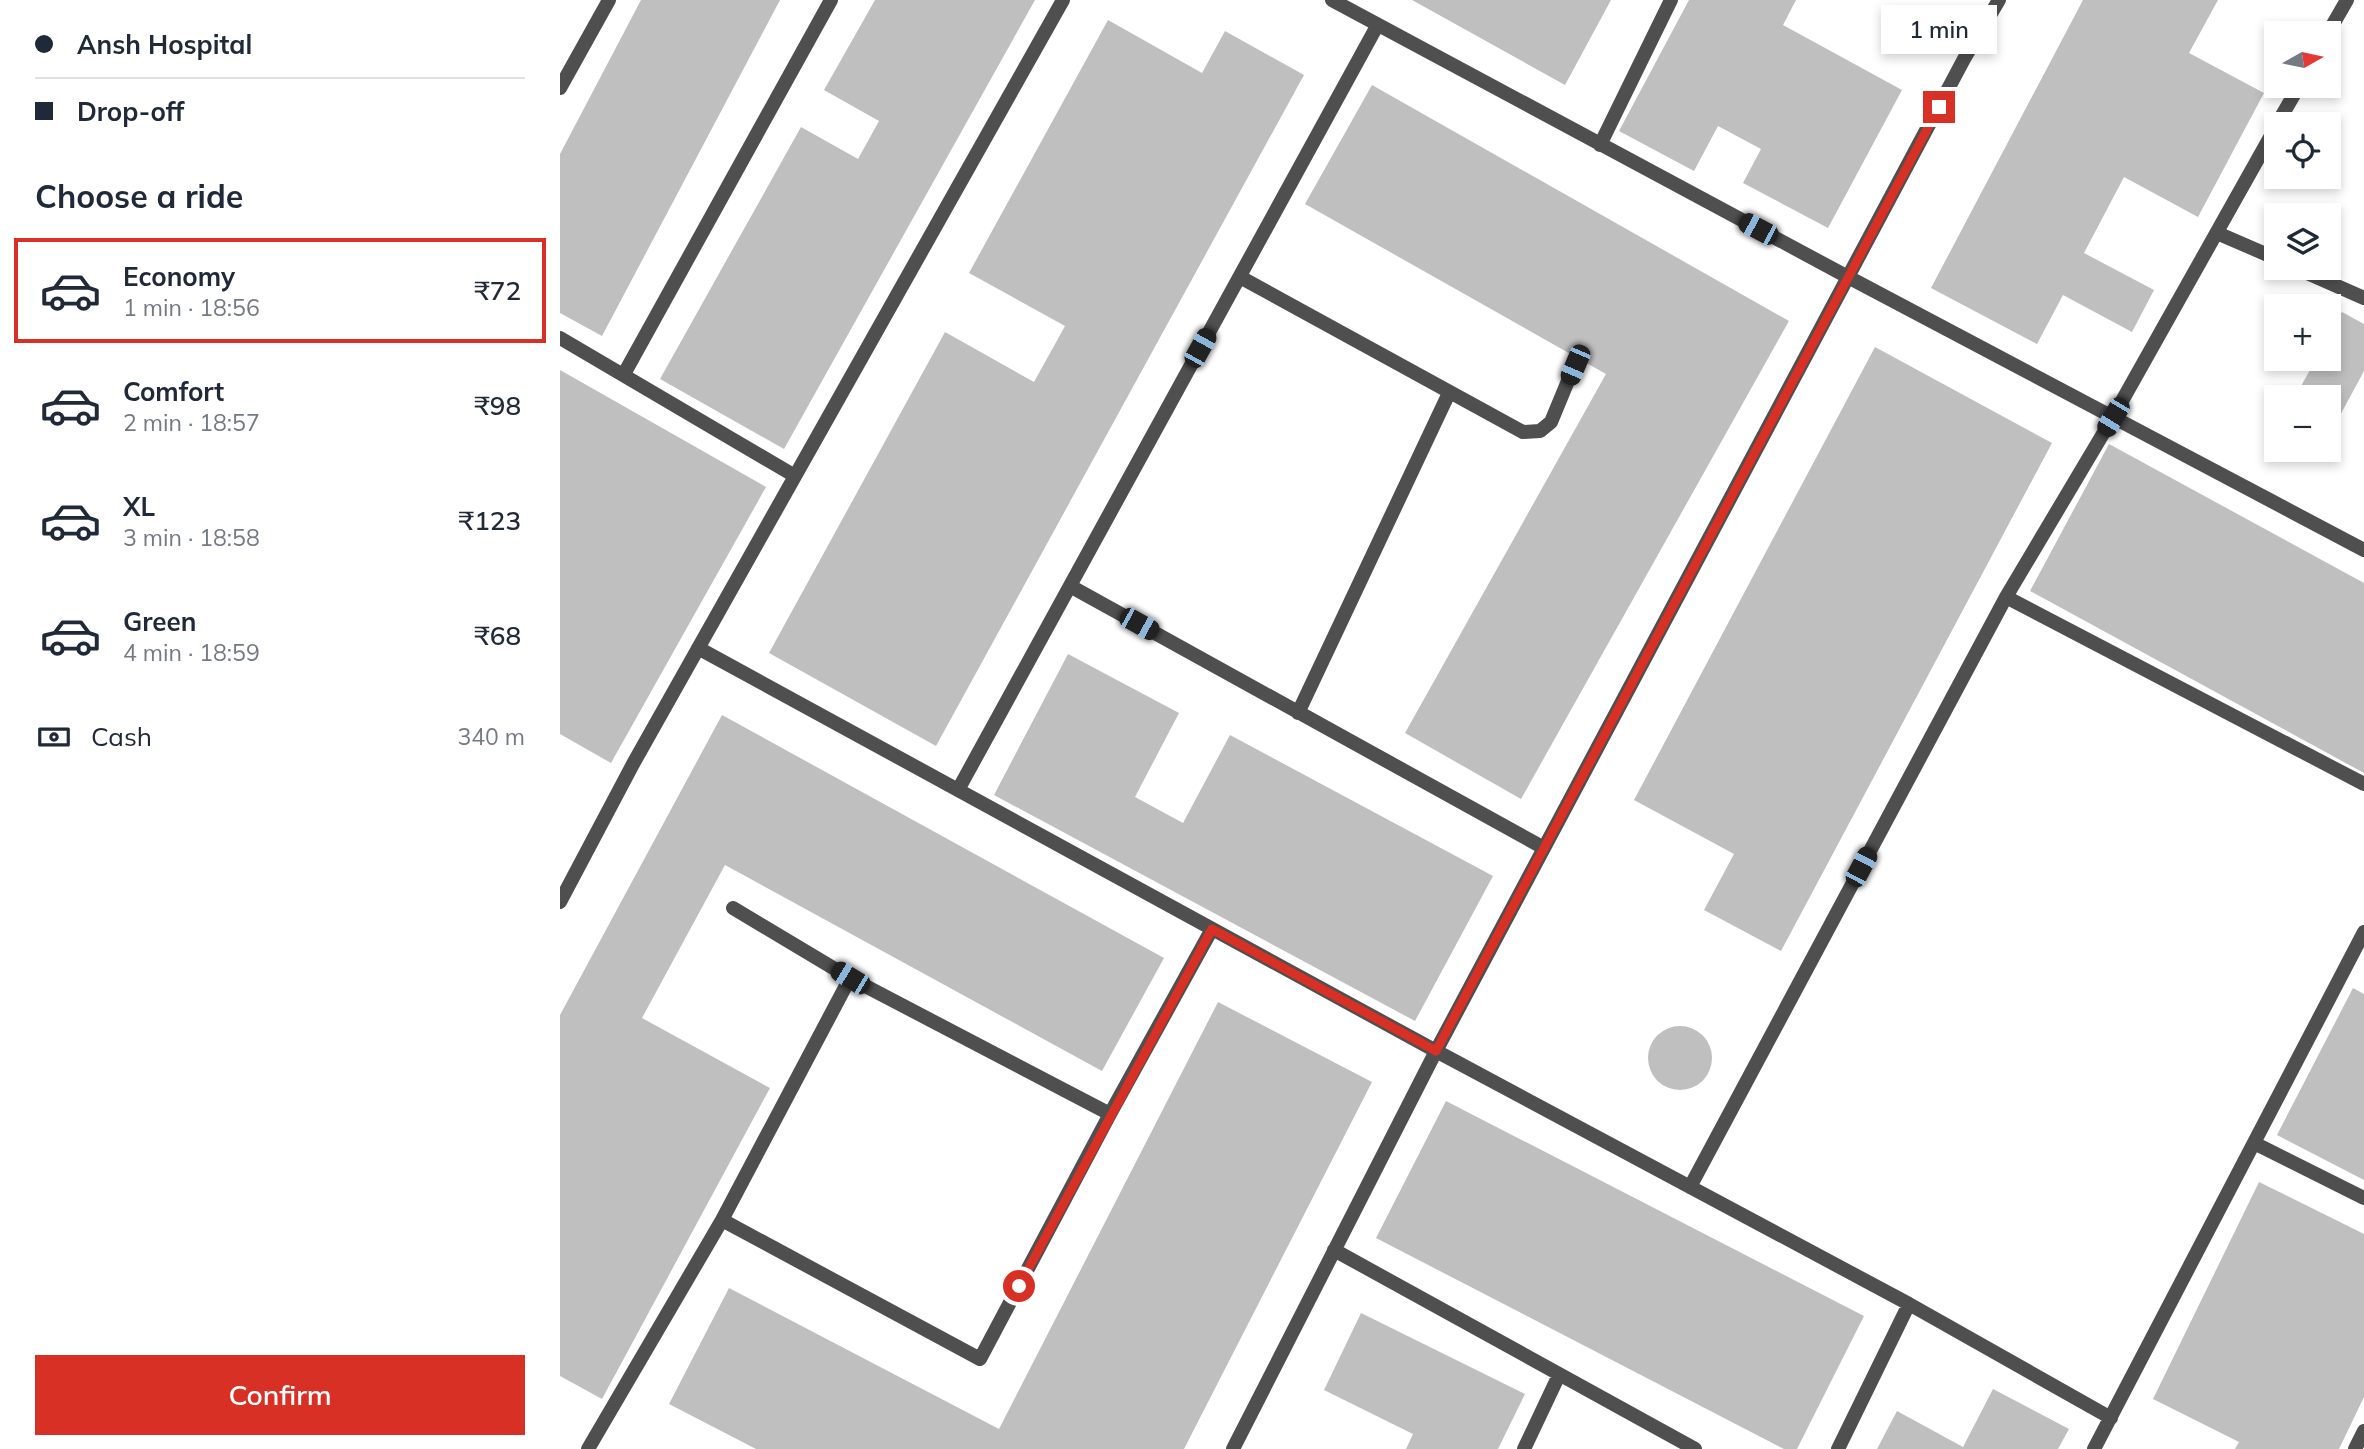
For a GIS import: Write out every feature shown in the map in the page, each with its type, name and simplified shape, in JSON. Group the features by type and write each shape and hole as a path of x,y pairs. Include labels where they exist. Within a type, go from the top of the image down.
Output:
{"street":[{"path":"560,88 609,0"},
{"path":"624,374 831,0"},
{"path":"560,902 633,764 1063,0"},
{"path":"1332,0 2364,550"},
{"path":"1600,145 1671,0"},
{"path":"1233,1449 1436,1051 1964,59 1998,0"},
{"path":"2335,21 2347,0"},
{"path":"958,790 1377,26"},
{"path":"1690,1187 2006,597 2113,417 2264,148"},
{"path":"2217,233 2264,254"},
{"path":"1240,277 1523,432 1540,431 1551,422 1575,365"},
{"path":"2323,280 2364,298"},
{"path":"560,338 795,476"},
{"path":"1298,712 1449,393"},
{"path":"1070,586 1544,848"},
{"path":"2006,597 2364,784"},
{"path":"698,648 1436,1051 1909,1304 2111,1418"},
{"path":"733,908 850,978 1110,1114"},
{"path":"722,1220 980,1359 1212,929"},
{"path":"2094,1449 2254,1143 2359,955 2364,932"},
{"path":"588,1449 722,1220 850,978"},
{"path":"2254,1143 2364,1198"},
{"path":"1334,1250 1695,1449"},
{"path":"1839,1449 1909,1304"},
{"path":"1524,1449 1559,1375"},
{"path":"2355,1449 2364,1431"}],"building":[{"path":"641,0 780,0 602,336 560,313 560,154"},
{"path":"875,0 1035,0 784,449 660,379 801,127 858,159 879,121 824,90"},
{"path":"1412,0 1611,0 1565,85"},
{"path":"1689,0 1796,0 1783,25 1902,90 1828,228 1743,183 1761,149 1718,126 1694,171 1619,131"},
{"path":"2083,0 2218,0 2189,53 2264,93 2198,217 2124,177 2084,253 2154,290 2132,332 2063,295 2037,344 1931,288"},
{"path":"1108,20 1202,73 1225,31 1304,75 936,746 769,653 945,332 1034,382 1065,326 969,273"},
{"path":"1372,85 1789,321 1521,799 1405,733 1606,374 1305,204"},
{"path":"2341,314 2364,324 2364,371 2341,414 2341,385 2302,385 2309,371 2341,371"},
{"path":"1875,347 2052,443 1781,951 1704,910 1734,854 1634,800"},
{"path":"560,370 766,487 611,763 560,734"},
{"path":"2109,444 2364,583 2364,773 2030,591"},
{"path":"1068,654 1179,713 1135,797 1183,823 1230,735 1493,876 1415,1021 994,795"},
{"path":"722,715 1164,958 1102,1071 725,865 642,1018 770,1088 602,1399 560,1376 560,1015"},
{"path":"2353,988 2364,994 2364,1180 2277,1135"},
{"path":"1218,1002 1372,1082 1184,1449 756,1449 669,1404 729,1288 999,1429"},
{"path":"1674,1026 1686,1026 1703,1035 1710,1046 1710,1070 1703,1081 1686,1090 1674,1090 1662,1085 1653,1076 1648,1064 1648,1052 1653,1040 1662,1031"},
{"path":"1446,1101 1864,1316 1797,1449 1784,1449 1376,1238"},
{"path":"2259,1182 2364,1234 2364,1397 2339,1449 2235,1449 2239,1442 2153,1399"},
{"path":"1361,1313 1525,1394 1498,1449 1406,1449 1413,1434 1324,1390"},
{"path":"1993,1389 2069,1429 2058,1449 1877,1449 1897,1411 1963,1447"}],"route":[{"path":"1019,1286 1212,929 1436,1051 1939,107"}]}
